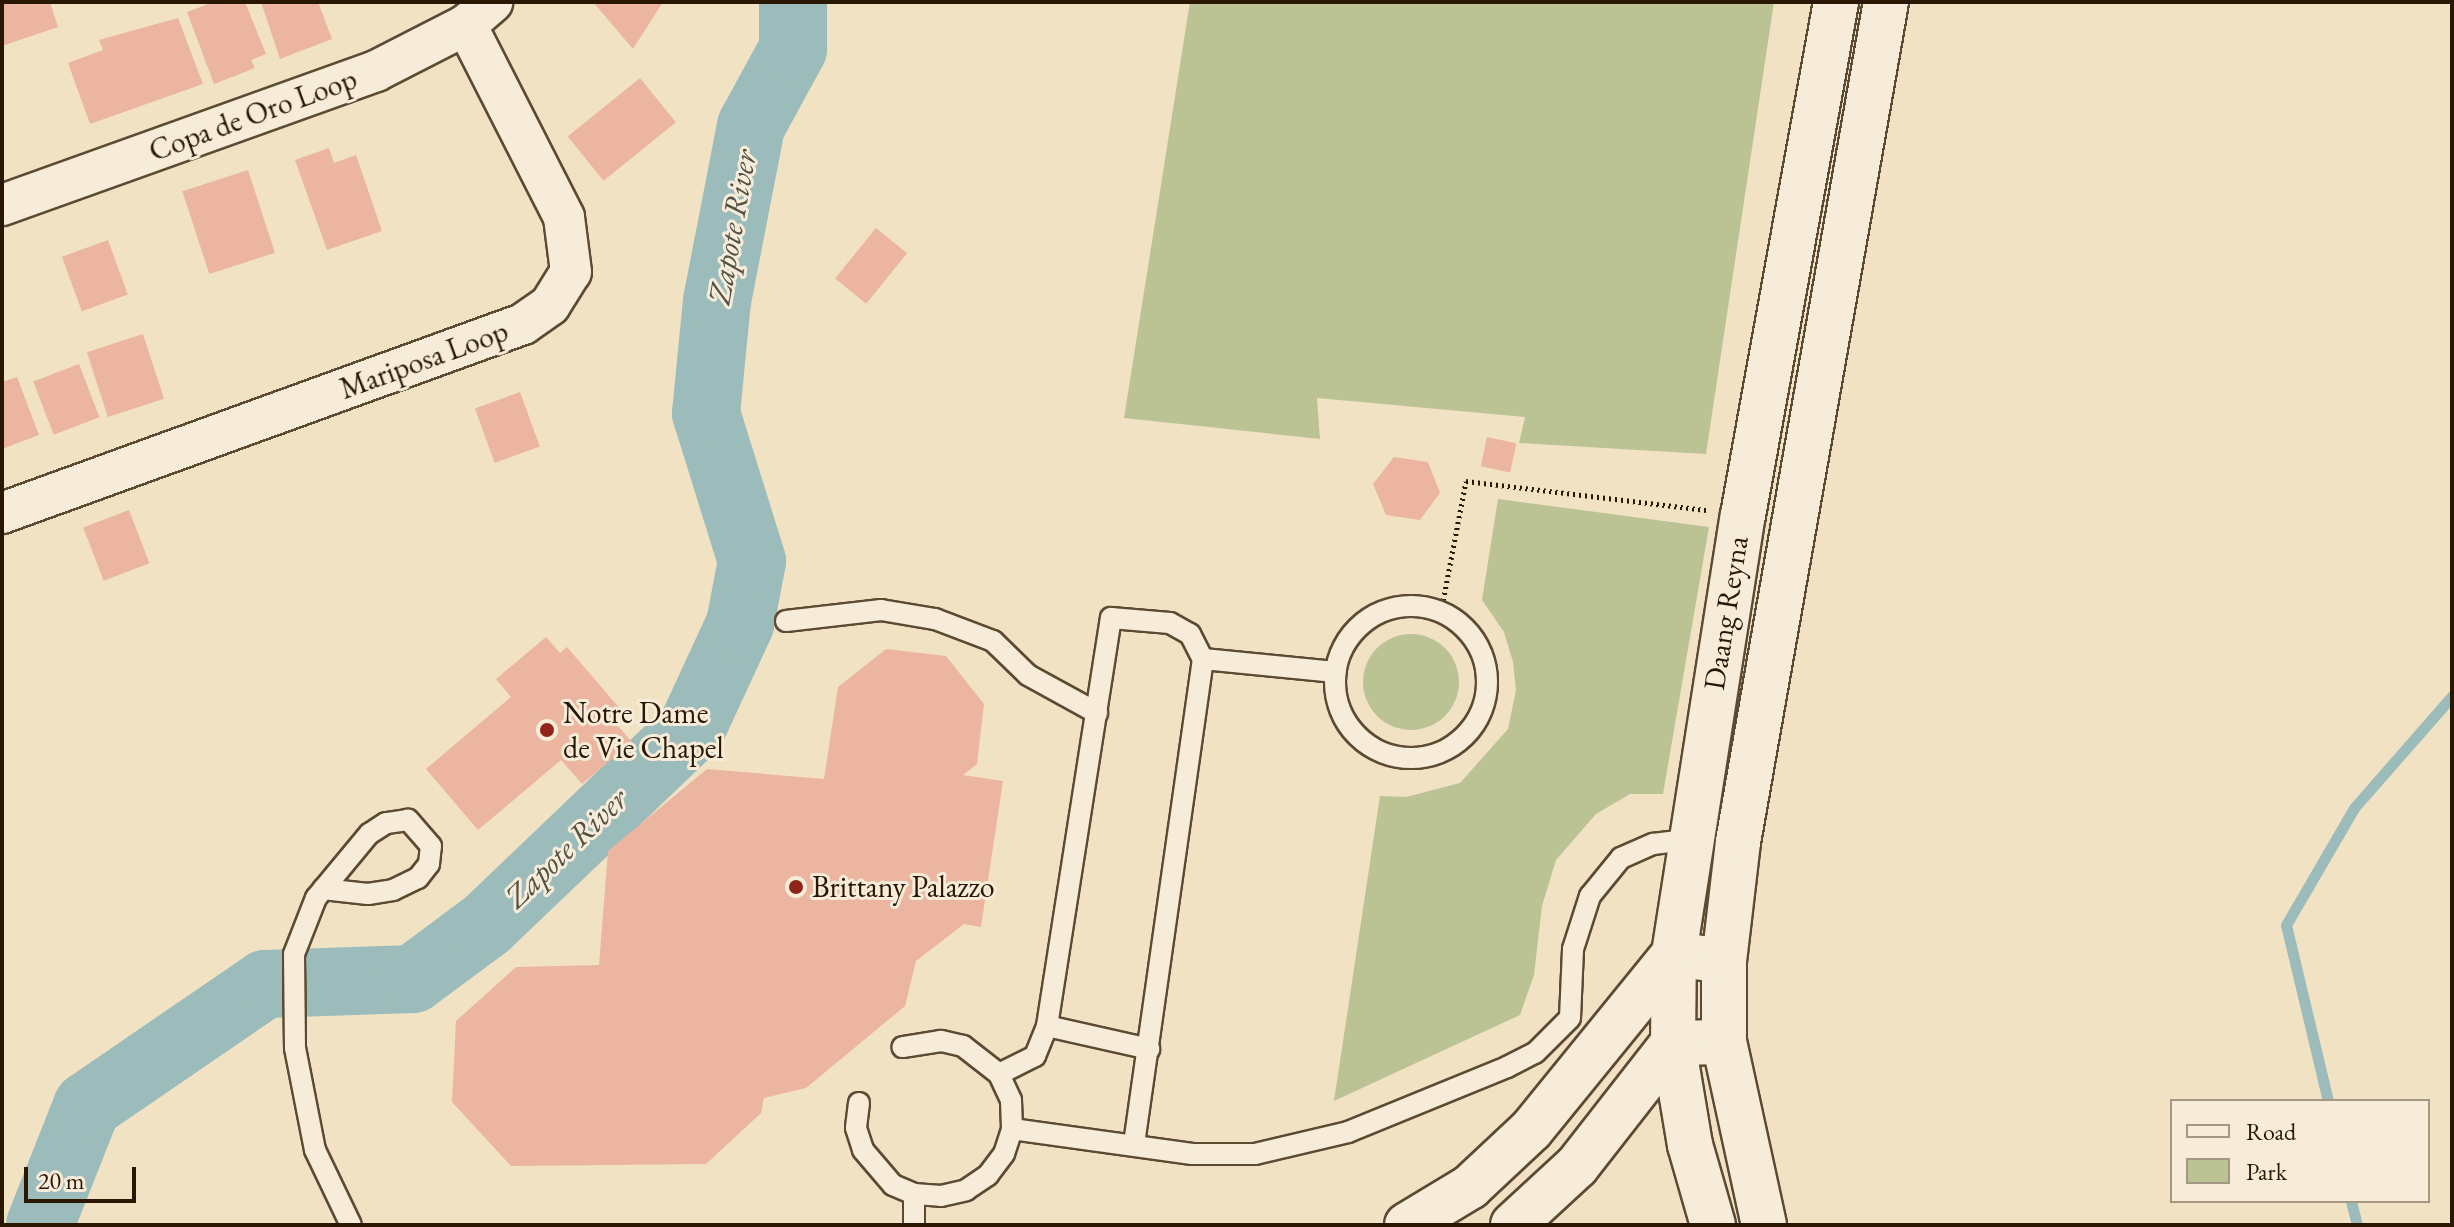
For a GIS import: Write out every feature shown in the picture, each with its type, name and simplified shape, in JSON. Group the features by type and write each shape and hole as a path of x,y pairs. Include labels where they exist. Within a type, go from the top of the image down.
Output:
{"main road":[{"name":"Daang Reyna","path":"1713,1225 1690,1145 1673,1043 1674,954 1743,515 1836,2"},
{"name":"Daang Reyna","path":"1764,1225 1724,1042 1724,961 1738,842 1886,2"},
{"path":"1407,1225 1470,1187 1531,1130 1674,954 1724,961"},
{"path":"1513,1225 1577,1166 1673,1043 1724,1042"}],"street":[{"name":"Copa de Oro Loop","path":"2,205 376,71 479,14"},
{"name":"Mariposa Loop","path":"2,513 523,324 550,305 571,272 564,217 479,14"}],"lane":[{"path":"1402,606 1441,612 1472,636 1487,673 1481,712 1471,730 1448,748 1400,758 1363,743 1340,711 1335,672 1351,635 1382,611 1402,606"},
{"path":"786,621 881,610 935,619 993,641 1028,675 1097,713"},
{"path":"999,1074 1035,1056 1047,1026 1111,618 1170,623 1190,634 1203,659 1134,1143"},
{"path":"1203,659 1335,672"},
{"path":"323,889 368,894 393,890 418,878 429,864 431,846 408,820 386,823 349,854 323,889 294,954 295,1048 315,1150 351,1225"},
{"path":"1012,1129 1134,1143 1192,1154 1255,1154 1348,1132 1535,1053 1570,1018 1573,949 1590,896 1621,858 1653,844 1690,839 1738,842"},
{"path":"1047,1026 1149,1049"},
{"path":"859,1103 856,1128 863,1150 884,1177 914,1194 941,1196 966,1190 988,1175 1004,1154 1012,1129 1011,1100 999,1074 963,1046 941,1041 902,1047"},
{"path":"914,1194 914,1225"}],"path":[{"path":"1441,612 1466,481 1743,515"}],"green space":[{"path":"1190,2 1774,2 1706,454 1519,443 1525,417 1317,398 1320,439 1124,418"},
{"path":"1498,499 1709,527 1663,794 1630,794 1596,814 1556,860 1542,906 1534,975 1520,1015 1334,1101 1380,796 1406,797 1460,783 1508,729 1516,690 1513,662 1504,632 1482,600"},
{"path":"1411,634 1429,638 1445,648 1455,664 1459,682 1455,700 1445,716 1429,726 1411,730 1393,726 1377,716 1367,700 1363,682 1367,664 1377,648 1393,638"}],"building":[{"path":"2,2 50,2 58,27 2,46"},
{"path":"214,2 245,2 266,54 251,60 255,68 214,84 187,12"},
{"path":"261,2 318,2 332,39 280,59"},
{"path":"593,2 663,2 633,49"},
{"path":"178,18 203,84 90,124 68,63 103,50 99,40"},
{"path":"640,78 676,122 604,181 568,137"},
{"path":"329,148 334,163 356,155 382,231 327,250 295,160"},
{"path":"248,170 275,253 209,274 182,191"},
{"path":"876,228 907,253 866,304 835,279"},
{"path":"108,240 128,295 82,311 62,257"},
{"path":"143,334 164,399 108,417 87,352"},
{"path":"79,364 99,417 54,435 33,382"},
{"path":"17,377 39,435 2,449 2,382"},
{"path":"520,392 540,447 495,463 475,408"},
{"path":"1487,437 1516,443 1510,473 1481,466"},
{"path":"1394,457 1428,462 1440,493 1420,520 1386,515 1373,484"},
{"path":"129,510 149,563 104,581 83,528"},
{"name":"Notre Dame de Vie Chapel","path":"546,637 560,653 567,647 622,711 612,719 632,742 582,784 561,760 478,830 426,769 511,697 496,679"},
{"name":"Brittany Palazzo","path":"886,649 946,656 984,704 977,764 963,775 1003,781 981,927 964,924 916,961 905,1006 806,1088 764,1098 761,1113 706,1164 511,1166 452,1102 456,1021 516,967 599,965 608,851 707,769 824,779 838,687"}],"waterway":[{"name":"Zapote River","path":"40,1225 87,1106 265,984 413,979 487,924 692,728 740,624 752,561 706,413 717,301 751,126 793,49 793,2"},
{"path":"2328,1099 2286,925 2354,808 2452,696"},
{"path":"2352,1203 2357,1225"}],"place":[{"name":"Notre Dame de Vie Chapel","path":"547,730"},
{"name":"Brittany Palazzo","path":"796,887"}]}
